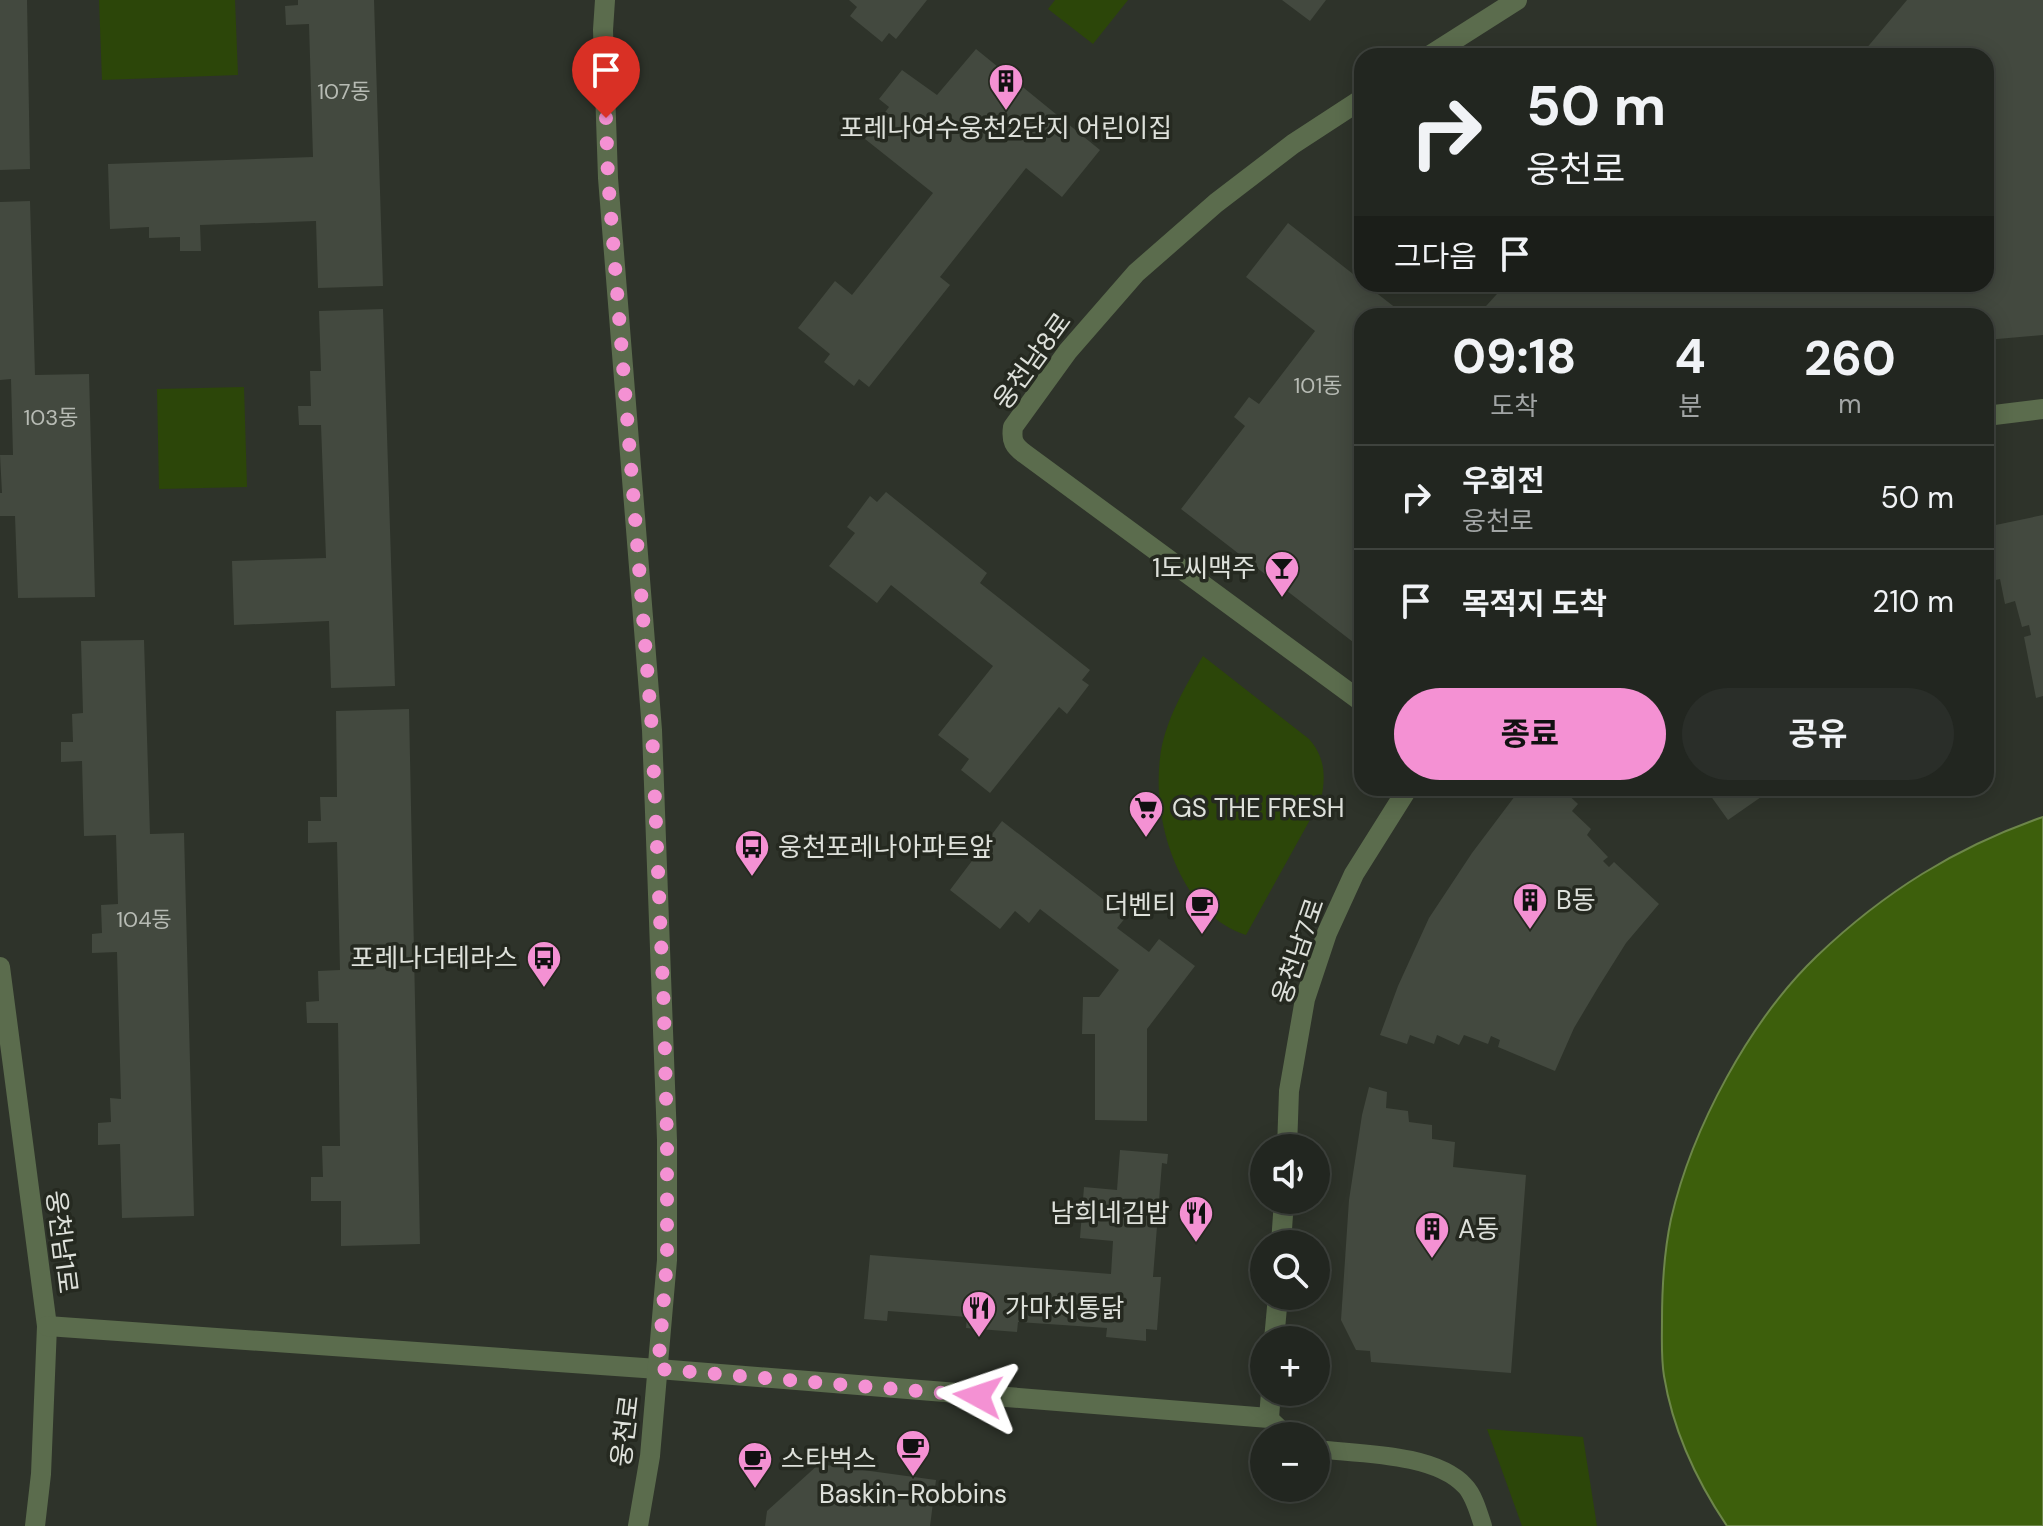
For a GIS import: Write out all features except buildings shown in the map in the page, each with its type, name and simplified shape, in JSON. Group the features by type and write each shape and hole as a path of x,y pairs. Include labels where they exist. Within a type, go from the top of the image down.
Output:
{"street":[{"name":"웅천로","path":"605,0 603,30 608,178 652,730 666,1126 667,1260 650,1456 638,1526"},
{"path":"1442,48 1517,0"},
{"name":"웅천남8로","path":"1354,104 1293,144 1238,186 1136,273 1068,351 1013,427 1012,437 1015,446 1025,454 1354,696"},
{"path":"1994,415 2043,409"},
{"name":"웅천남7로","path":"1287,1134 1289,1091 1305,999 1327,933 1354,874 1403,796"},
{"name":"웅천남1로","path":"0,967 47,1326 41,1474 35,1526"},
{"path":"47,1326 658,1369 1269,1418 1270,1406"}],"lane":[{"path":"1269,1418 1273,1422"},
{"path":"1330,1450 1412,1459 1442,1469 1467,1487 1483,1526"}],"shaded area":[{"path":"99,0 235,0 238,75 102,80"},
{"path":"1055,0 1128,0 1093,44 1048,9"},
{"path":"244,387 247,487 159,489 157,389"},
{"path":"1203,656 1309,739 1323,767 1321,800 1246,935 1223,924 1203,907 1187,886 1166,836 1161,810 1159,783 1162,745 1176,705"},
{"path":"2043,817 2043,1526 1727,1526 1705,1491 1680,1436 1668,1396 1662,1355 1663,1282 1671,1219 1693,1149 1709,1113 1747,1043 1769,1011 1792,982 1842,933 1895,892 1951,857"},
{"path":"1487,1429 1583,1437 1597,1526 1522,1526"}],"place":[{"name":"포레나여수웅천2단지 어린이집","path":"1006,112"},
{"name":"1도씨맥주","path":"1282,599"},
{"name":"GS THE FRESH","path":"1146,839"},
{"name":"웅천포레나아파트앞","path":"752,878"},
{"name":"B동","path":"1530,931"},
{"name":"더벤티","path":"1202,936"},
{"name":"포레나더테라스","path":"544,989"},
{"name":"남희네김밥","path":"1196,1244"},
{"name":"A동","path":"1432,1260"},
{"name":"가마치통닭","path":"979,1339"},
{"name":"Baskin-Robbins","path":"913,1478"},
{"name":"스타벅스","path":"755,1490"}],"route":[{"path":"606,118 625,406 652,730 664,1011 667,1260 658,1369 978,1396"}]}
